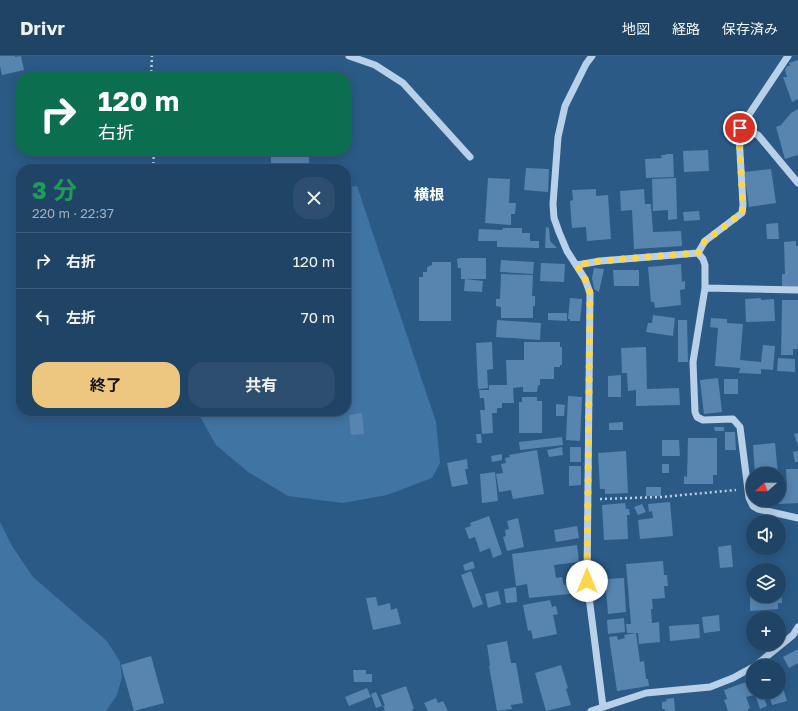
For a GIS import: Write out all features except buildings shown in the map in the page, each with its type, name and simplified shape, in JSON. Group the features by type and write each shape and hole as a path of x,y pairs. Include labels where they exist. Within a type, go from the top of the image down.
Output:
{"street":[{"path":"349,56 375,65 402,83 470,157"},
{"path":"592,56 586,64 564,106 558,137 553,204 554,218 568,251 585,279 590,293 587,581 603,707"},
{"path":"698,253 705,241 742,213 740,128 788,56"},
{"path":"740,128 758,135 798,184"},
{"path":"577,265 600,261 698,253"},
{"path":"698,253 703,259 705,265 705,288 693,362 695,412 697,417 703,420 733,419 740,426 746,473"},
{"path":"705,288 798,290"},
{"path":"755,507 798,518"},
{"path":"764,659 793,635 798,627"},
{"path":"590,711 646,693 710,687 746,671"}],"path":[{"path":"151,72 152,56"},
{"path":"587,499 661,497 746,489"}],"shaded area":[{"path":"357,186 436,422 440,463 432,478 387,495 343,503 288,496 248,472 216,445 200,416 351,416 351,187"},
{"path":"0,522 12,546 33,577 107,641 120,662 122,677 117,695 106,711 0,711"}],"district":[{"name":"横根","path":"429,195"}],"route":[{"path":"587,581 590,293 585,279 577,265 600,261 698,253 705,241 742,213 740,128"}]}
